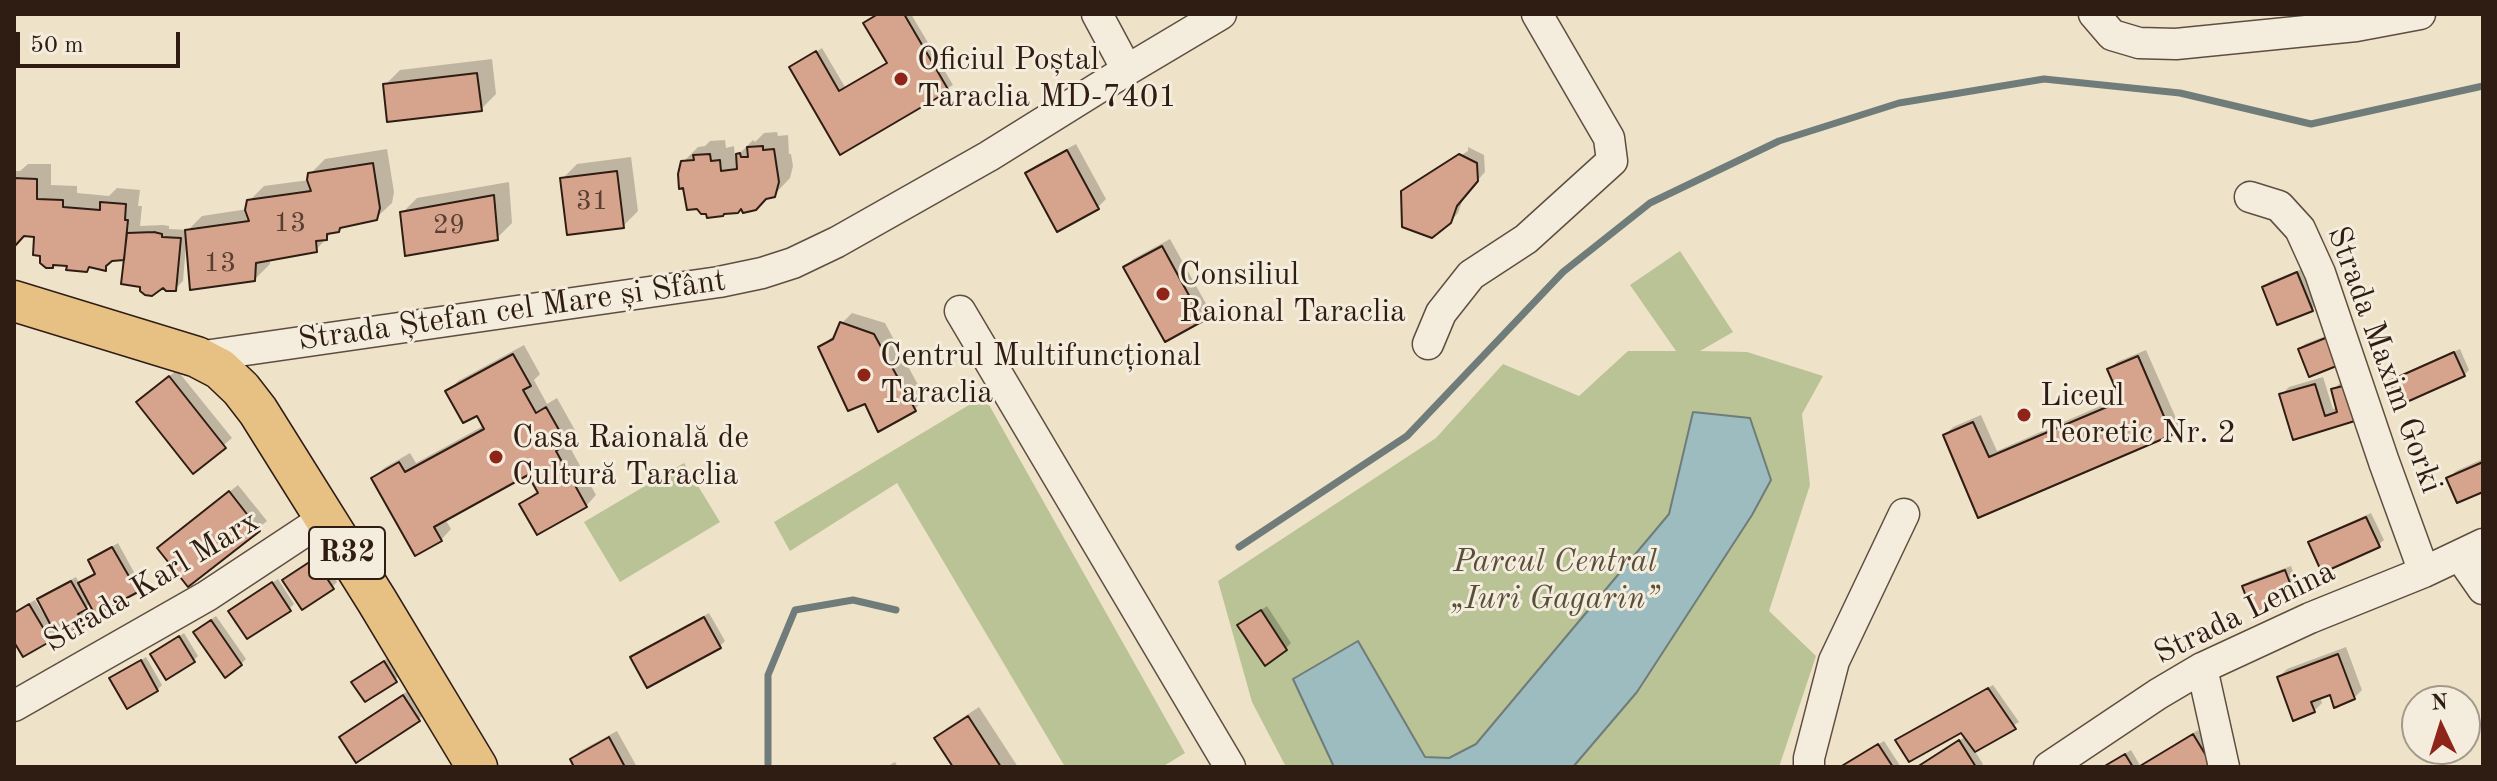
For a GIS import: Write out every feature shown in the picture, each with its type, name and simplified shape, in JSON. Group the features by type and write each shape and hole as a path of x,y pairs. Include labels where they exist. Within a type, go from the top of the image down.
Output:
{"main road":[{"name":"Strada Ștefan cel Mare și Sfânt","path":"14,301 197,357"},
{"name":"R32","path":"197,357 220,369 258,411 477,767"}],"street":[{"path":"1097,14 1127,70"},
{"name":"Strada Ștefan cel Mare și Sfânt","path":"197,357 719,282 793,263 837,242 989,156 1221,14"},
{"path":"1428,344 1441,313 1471,275 1526,239 1612,161 1609,138 1537,14"},
{"path":"2094,14 2112,35 2139,43 2176,44 2356,26 2420,14"},
{"name":"Strada Maxim Gorki","path":"2250,197 2279,206 2300,229 2320,273 2424,572"},
{"path":"960,311 1230,767"},
{"path":"1809,767 1834,661 1904,514"},
{"name":"Strada Karl Marx","path":"14,706 207,596 325,518"},
{"path":"2471,550 2483,589"},
{"name":"Strada Lenina","path":"2049,767 2202,668 2310,618 2471,550"},
{"path":"2202,668 2224,767"}],"green space":[{"name":"Parcul Central „Iuri Gagarin”","path":"1680,251 1733,332 1700,351 1747,352 1823,376 1802,414 1810,485 1769,611 1816,656 1779,767 1286,767 1252,702 1218,581 1436,438 1503,364 1579,396 1628,351 1676,351 1630,285"},
{"path":"984,396 1185,753 1162,767 1065,767 897,483 790,551 774,522"},
{"path":"684,463 720,522 620,582 584,522"}],"water":[{"path":"1693,412 1750,418 1771,480 1752,515 1637,692 1573,767 1334,767 1293,679 1358,641 1425,757 1449,758 1476,744 1669,514"}],"building":[{"name":"Oficiul Poștal Taraclia MD-7401","path":"878,14 904,14 949,91 840,155 789,67 816,51 839,91 887,63 863,23"},
{"path":"477,73 482,111 387,122 383,84"},
{"path":"763,146 763,150 774,149 779,182 775,197 766,199 756,210 743,213 741,209 738,213 723,216 707,218 697,209 687,210 683,188 679,189 681,161 694,160 693,155 710,154 711,161 720,160 721,171 737,169 736,154 748,157 747,147"},
{"path":"1067,150 1099,209 1057,232 1025,173"},
{"path":"1459,154 1477,163 1478,181 1457,206 1451,223 1432,238 1402,227 1401,191"},
{"path":"373,163 380,208 377,220 327,234 327,240 316,241 317,252 256,263 255,281 190,290 185,230 249,221 245,210 247,200 311,191 308,173"},
{"path":"617,171 624,228 567,235 560,178"},
{"path":"14,178 37,179 37,199 63,200 63,207 100,210 100,202 126,204 125,220 128,220 124,260 112,261 106,266 106,271 89,267 87,272 66,270 67,266 53,265 53,268 46,268 40,263 40,256 33,255 34,237 24,236 14,247"},
{"path":"494,195 498,240 405,256 400,212"},
{"path":"127,233 162,234 162,237 181,238 176,291 163,288 152,296 145,295 140,287 121,284"},
{"name":"Consiliul Raional Taraclia","path":"1162,246 1203,321 1165,342 1123,267"},
{"path":"2297,272 2313,311 2277,325 2262,287"},
{"name":"Centrul Multifuncțional Taraclia","path":"840,322 874,334 916,411 878,432 865,404 848,411 818,347 833,339"},
{"path":"2328,337 2339,365 2309,377 2298,349"},
{"path":"2454,352 2465,376 2400,405 2389,381"},
{"name":"Casa Raională de Cultură Taraclia","path":"513,354 531,386 523,390 536,413 546,407 567,444 556,451 587,507 537,535 519,504 538,493 528,475 434,527 442,541 415,556 371,478 399,462 405,472 484,429 477,416 463,423 445,391"},
{"path":"2138,356 2172,435 1978,518 1943,435 1973,422 1989,457 2121,401 2107,369"},
{"path":"169,376 226,448 193,474 136,402"},
{"path":"2315,384 2325,416 2337,412 2331,389 2347,385 2358,420 2293,440 2279,394"},
{"path":"2483,462 2483,492 2457,503 2446,478"},
{"path":"229,491 260,531 188,587 157,548"},
{"path":"2366,517 2380,547 2322,573 2308,542"},
{"path":"112,547 138,592 95,615 78,583 95,574 88,560"},
{"path":"314,559 334,589 302,610 282,580"},
{"path":"2285,570 2296,599 2253,615 2242,586"},
{"path":"71,581 87,609 78,614 84,625 58,639 37,599"},
{"path":"272,582 291,611 247,639 228,611"},
{"path":"29,604 51,641 23,657 14,642 14,613"},
{"path":"1261,610 1287,650 1265,666 1237,625"},
{"path":"704,617 721,648 647,688 630,657"},
{"path":"211,620 242,665 225,678 193,632"},
{"path":"179,636 195,662 166,680 150,654"},
{"path":"2338,654 2355,699 2334,708 2330,695 2311,702 2315,712 2293,721 2277,677"},
{"path":"141,660 158,691 127,709 109,678"},
{"path":"384,661 397,682 365,702 351,682"},
{"path":"1988,688 2016,729 1975,752 1961,733 1909,762 1895,740"},
{"path":"403,695 420,721 356,763 339,737"},
{"path":"968,716 1001,767 953,767 934,738"},
{"path":"2193,734 2213,767 2140,766"},
{"path":"609,737 625,767 574,767 570,759"},
{"path":"1959,740 1976,767 1917,767"},
{"path":"1878,744 1893,767 1840,767"},
{"path":"2125,754 2133,767 2103,767"}],"waterway":[{"path":"1239,547 1407,436 1563,272 1650,203 1779,141 1899,103 2044,79 2180,93 2311,124 2483,86"},
{"path":"768,767 768,675 795,610 853,600 896,610"}],"place":[{"name":"Oficiul Poștal Taraclia MD-7401","path":"901,79"},
{"name":"Consiliul Raional Taraclia","path":"1163,294"},
{"name":"Centrul Multifuncțional Taraclia","path":"864,375"},
{"name":"Liceul Teoretic Nr. 2","path":"2024,415"},
{"name":"Casa Raională de Cultură Taraclia","path":"496,457"}]}
